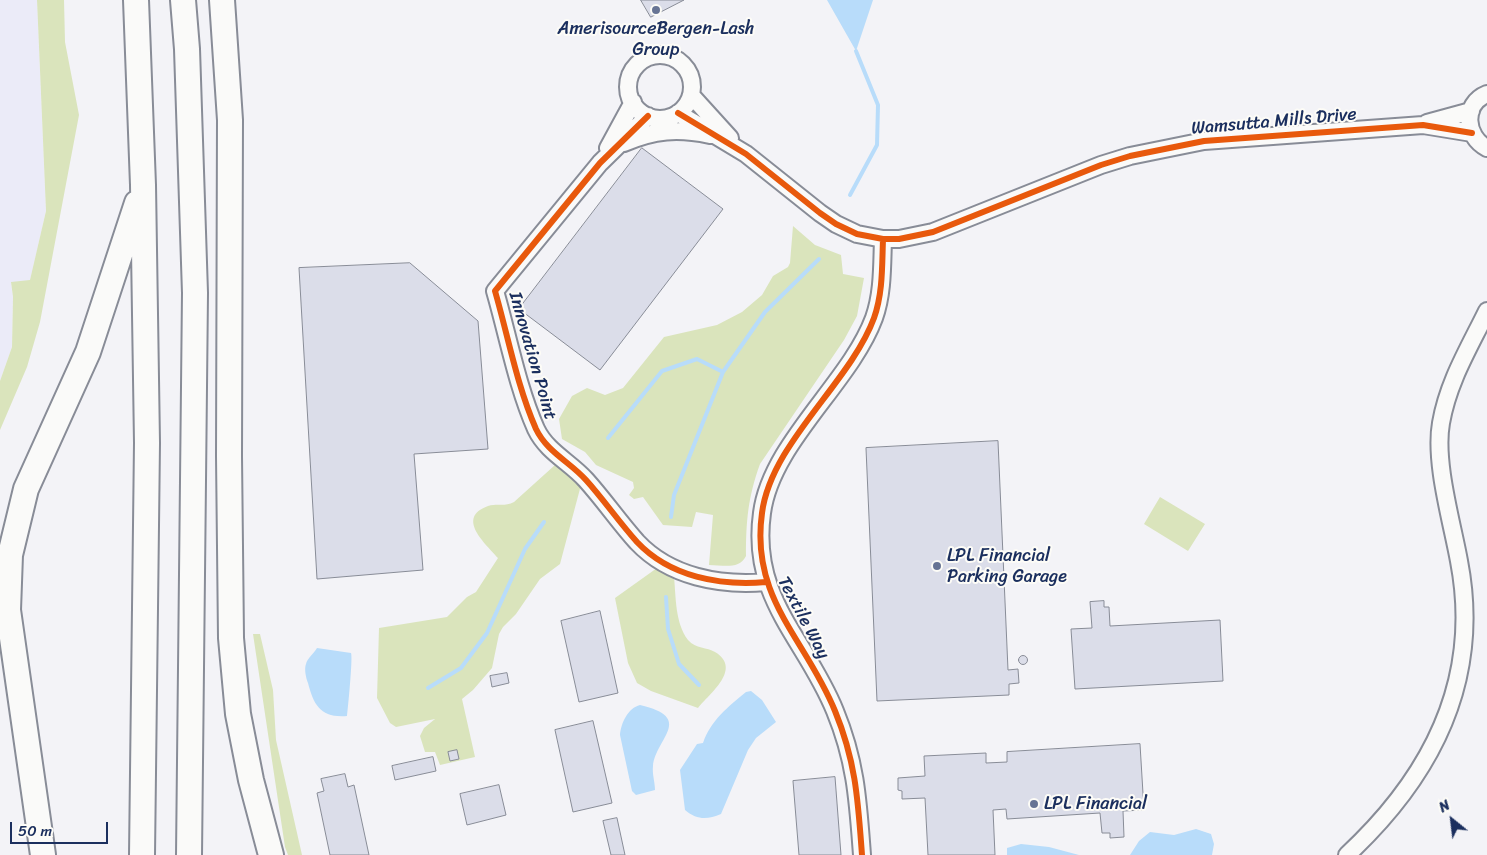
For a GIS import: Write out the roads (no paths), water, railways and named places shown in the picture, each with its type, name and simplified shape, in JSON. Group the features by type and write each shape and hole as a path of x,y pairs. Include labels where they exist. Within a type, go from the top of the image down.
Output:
{"highway":[{"path":"136,0 147,443 142,855"},
{"path":"182,0 188,58 195,257 189,855"},
{"path":"222,0 230,120 229,456 231,638 238,714 251,780 271,855"},
{"path":"43,855 8,610 10,555 26,489 88,352 142,185"}],"street":[{"path":"659,54 670,56 680,61 687,69 692,79 691,95 683,109 678,113 664,119 648,116 633,102 628,89 633,69 649,56 659,54"},
{"path":"1487,94 1475,102 1469,120 1474,138 1487,148"},
{"path":"691,95 746,154"},
{"name":"Innovation Point","path":"600,163 633,102"},
{"name":"Wamsutta Mills Drive","path":"884,239 899,239 933,232 1101,165 1172,146 1204,141 1423,125 1471,111"},
{"path":"678,113 746,154 836,224 857,234 884,239"},
{"name":"Innovation Point","path":"648,116 600,163 495,291 531,415 544,443 576,470 637,542 653,556 674,569 710,580 766,582"},
{"name":"Wamsutta Mills Drive","path":"1423,125 1472,133"},
{"path":"618,146 640,136 669,130 718,137"},
{"name":"Textile Way","path":"862,855 856,775 847,741 835,709 772,598 766,582 761,554 760,532 764,500 770,481 782,459 860,345 874,318 880,292 884,239"},
{"path":"1347,855 1398,802 1422,769 1439,737 1456,684 1463,638 1463,594 1442,464 1441,424 1455,374 1487,312"}],"water":[{"path":"827,0 873,0 856,51"},
{"path":"317,648 351,653 347,716 325,713 313,698 305,668 308,660"},
{"path":"751,691 762,700 776,722 756,738 748,750 721,814 707,818 694,816 685,810 680,770 697,744 703,743 706,735 721,714 746,692"},
{"path":"640,705 656,710 666,716 669,723 668,730 653,766 655,790 636,795 632,791 620,735 626,717 632,709"},
{"path":"1196,829 1211,834 1214,844 1212,855 1130,855 1139,841 1150,832 1174,835"},
{"path":"1021,844 1049,847 1079,855 1007,855 1007,848"}],"waterway":[{"path":"850,195 877,145 878,105 856,51"},
{"path":"671,517 674,495 723,372 765,312 819,259"},
{"path":"608,438 662,371 697,359 723,372"},
{"path":"428,688 461,668 487,633 525,549 544,522"},
{"path":"666,597 668,629 679,664 699,685"}],"place":[{"name":"AmerisourceBergen-Lash Group","path":"656,10"},
{"name":"LPL Financial Parking Garage","path":"937,566"},
{"name":"LPL Financial","path":"1034,804"}]}
